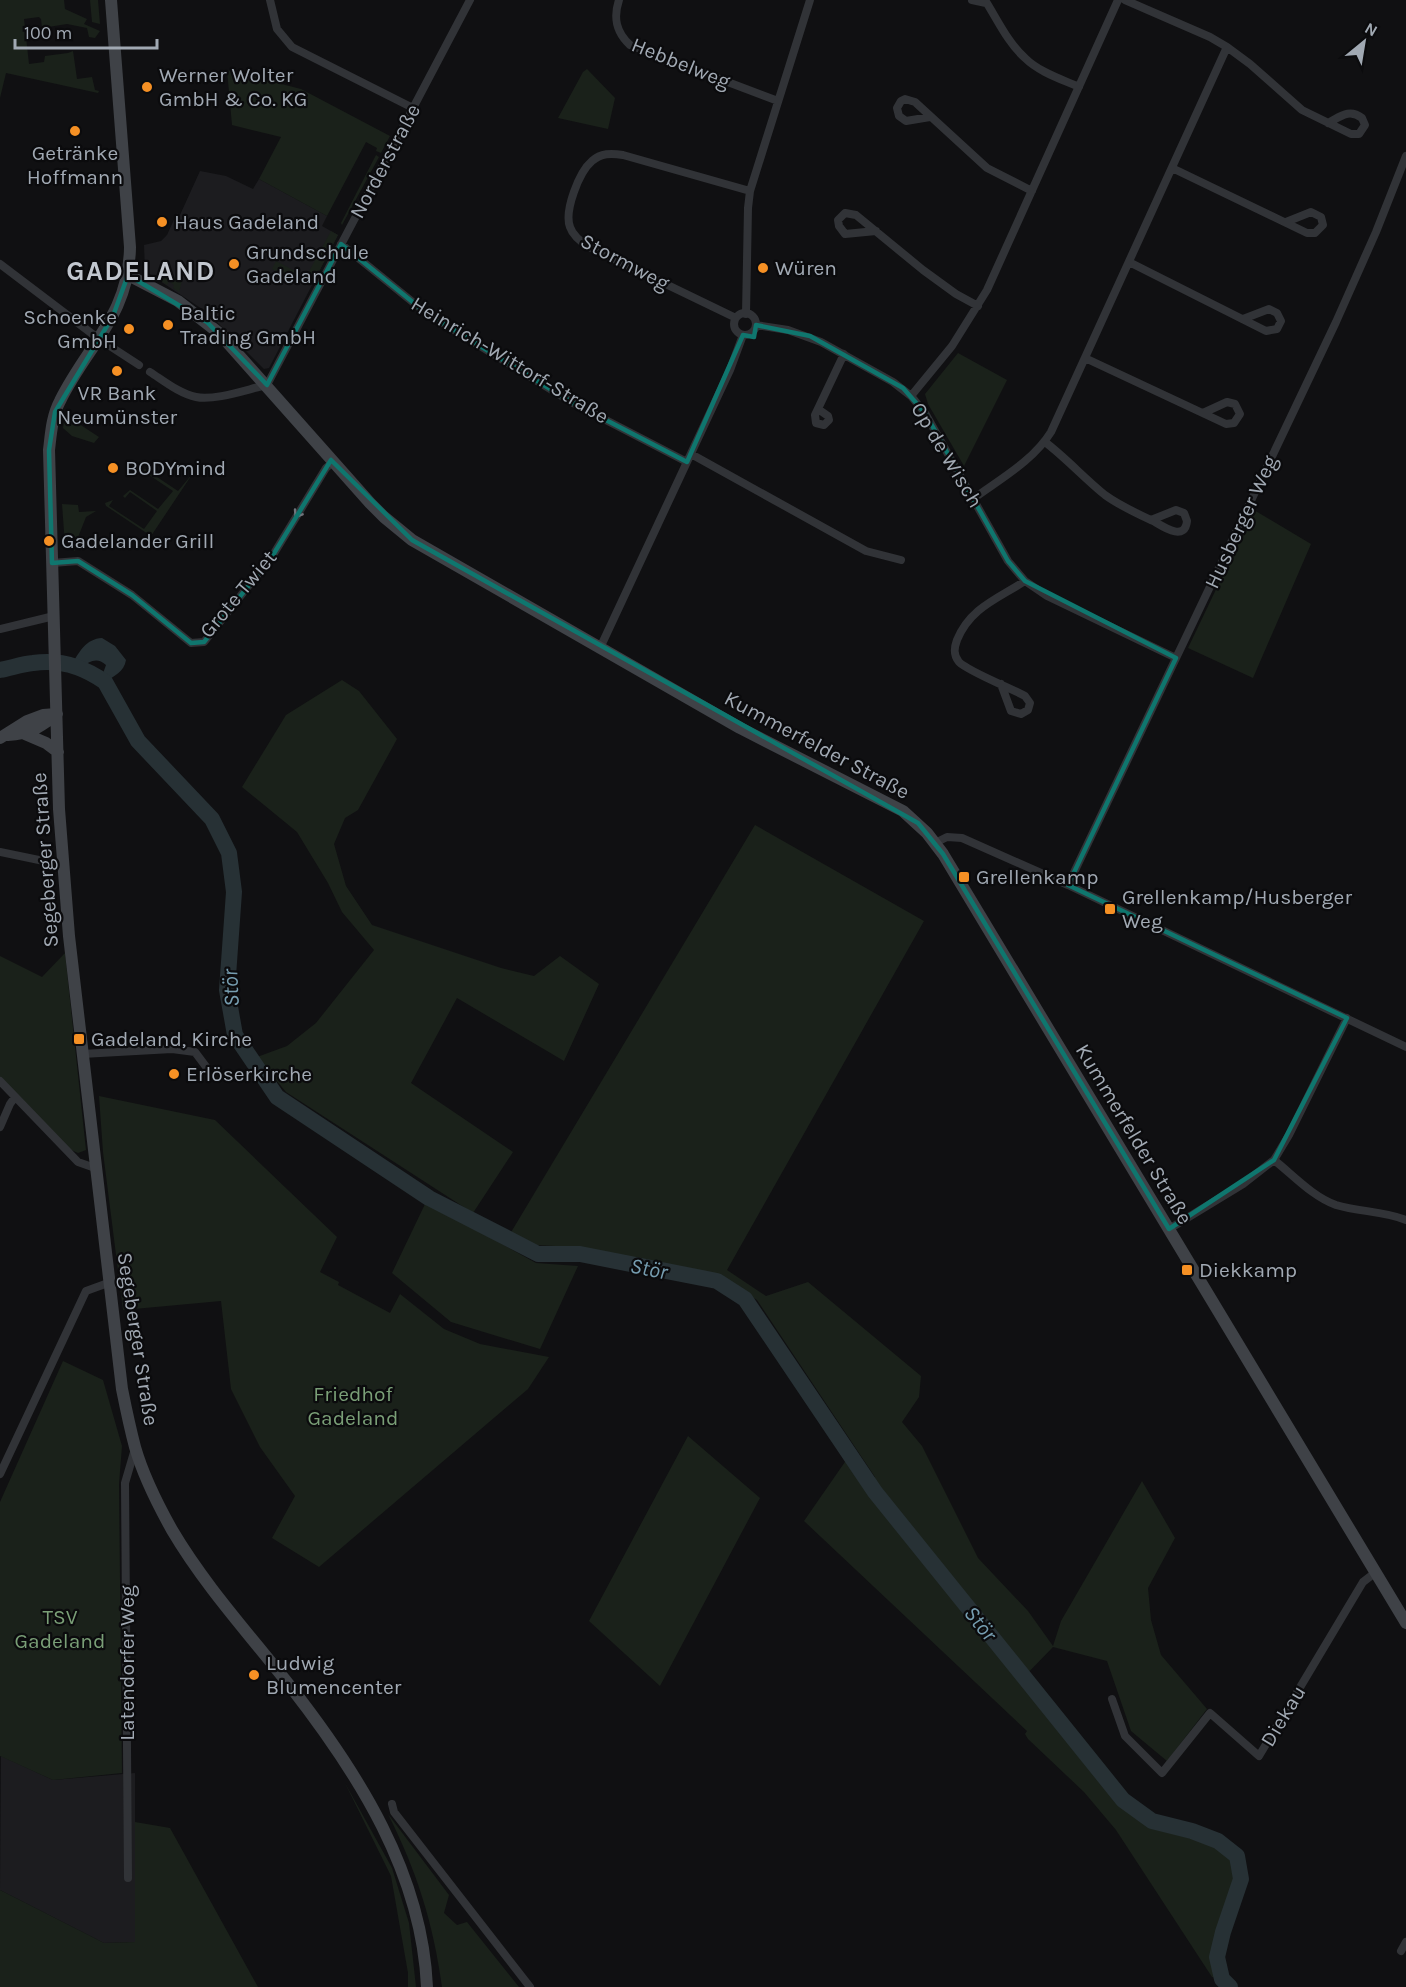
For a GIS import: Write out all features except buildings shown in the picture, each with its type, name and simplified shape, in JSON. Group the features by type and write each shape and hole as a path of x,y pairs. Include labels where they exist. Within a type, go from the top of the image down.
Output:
{"main road":[{"name":"Segeberger Straße","path":"111,0 130,247 128,275 122,297 99,339 60,400 51,428 50,450 63,866 82,1054 122,1389 136,1449 152,1489 178,1539 218,1597 291,1687 333,1744 374,1809 395,1854 415,1908 427,1973 427,1987"},
{"name":"Kummerfelder Straße","path":"128,275 178,301 207,322 236,351 384,517 412,540 740,728 903,812 918,823 935,843 1406,1623"},
{"path":"4,737 25,734 57,714"},
{"path":"4,737 27,721 43,715 57,714"},
{"path":"25,734 46,743 58,752"}],"street":[{"path":"270,0 277,28 292,47 413,108"},
{"name":"Norderstraße","path":"267,386 470,0"},
{"name":"Hebbelweg","path":"619,0 616,25 630,45 778,101"},
{"path":"746,314 750,190 810,0"},
{"path":"972,0 986,1 1011,42 1034,66 1079,87"},
{"path":"911,396 952,346 978,306 996,272 1118,0"},
{"path":"1125,0 1227,47 1250,64 1293,104 1328,123"},
{"path":"973,499 1031,457 1045,442 1227,47"},
{"path":"930,117 987,168 1032,191"},
{"name":"Stormweg","path":"736,318 589,247 573,234 568,213 569,205 588,165 597,158 610,154 623,155 750,190"},
{"name":"Husberger Weg","path":"1068,885 1336,322 1376,232 1406,156"},
{"path":"1172,168 1286,222"},
{"path":"876,231 939,282 978,306"},
{"name":"Heinrich-Wittorf-Straße","path":"341,244 424,312 573,403 689,458 866,551 901,560"},
{"path":"1129,262 1243,319"},
{"path":"0,264 99,339 139,365"},
{"path":"746,314 753,317 756,325 751,333 742,335 735,329 736,318 746,314"},
{"name":"Op de Wisch","path":"756,325 799,333 821,342 893,382 911,396 925,413 1008,561 1025,581 1047,596 1176,658"},
{"path":"600,648 730,370 742,335"},
{"path":"818,409 844,354"},
{"path":"1085,358 1203,412"},
{"path":"150,372 196,397 208,398 267,386"},
{"path":"1045,442 1107,495 1151,520"},
{"name":"Grote Twiet","path":"52,563 78,561 132,595 191,643 204,642 273,555 326,468 333,462"},
{"path":"1001,684 964,665 956,657 954,648 966,621 974,613 1025,581"},
{"path":"0,629 54,616"},
{"path":"935,843 947,837 962,838 1068,885 1406,1047"},
{"path":"0,852 63,866"},
{"path":"1168,1229 1244,1184 1274,1160 1289,1135 1347,1018"},
{"path":"82,1054 172,1049 195,1052 207,1068"},
{"path":"0,1081 78,1162 95,1168"},
{"path":"0,1127 15,1097"},
{"path":"1274,1160 1317,1194 1334,1204 1406,1220"},
{"path":"0,1474 86,1291 108,1283"},
{"name":"Latendorfer Weg","path":"128,1878 125,1483 136,1449"},
{"name":"Diekau","path":"1112,1699 1125,1736 1161,1773 1210,1713 1258,1756 1364,1582 1376,1572"},
{"path":"392,1804 394,1812 530,1987"},
{"path":"1401,1951 1406,1942"}],"highlighted area":[{"path":"341,244 425,312 573,403 687,462 743,335 754,337 756,325 810,336 903,388 925,413 1008,561 1025,581 1176,658 1068,885 1347,1018 1274,1160 1169,1229 943,854 918,823 412,540 331,460 273,555 204,642 191,643 132,595 78,561 52,563 49,450 55,412 113,316 128,275 207,322 267,385"}],"shaded area":[{"name":"Grundschule Gadeland","path":"200,171 226,176 253,189 259,179 327,216 322,226 338,235 269,368 264,369 208,313 145,271 144,245 161,241 167,235 177,213 180,215"},
{"path":"102,638 115,646 126,660 121,671 105,682 101,679 106,665 100,661 87,663 81,668 72,664 88,643"},
{"path":"1,1756 53,1780 135,1773 135,1942 104,1943 0,1890"}],"green space":[{"path":"0,0 64,0 65,9 87,19 84,24 100,31 95,38 89,37 87,28 67,24 42,28 39,17 24,19 29,64 44,62 45,56 73,51 77,79 92,77 98,93 6,73 0,98"},
{"path":"90,0 98,0 100,24 92,22"},
{"path":"587,69 615,98 608,129 558,118 583,72"},
{"path":"227,70 301,89 390,136 381,153 366,142 327,216 259,179 281,137 232,125"},
{"path":"376,155 379,157 342,225 341,223"},
{"path":"331,231 338,235 314,281 306,277"},
{"path":"276,261 304,276 299,284 272,269"},
{"path":"175,277 182,281 179,292 169,281 167,285 158,279"},
{"path":"958,353 1007,380 964,466 928,404 925,394"},
{"path":"65,416 99,437 94,443 72,436 63,428"},
{"path":"145,469 178,491 193,473 151,536 106,506 105,503 113,500 109,506 144,529 157,511 130,492 125,498 123,496 130,490 158,509 173,491 143,471"},
{"path":"62,504 78,505 79,512 96,511 86,517 75,545 75,551 65,545"},
{"path":"1254,510 1311,544 1253,678 1188,648"},
{"path":"342,680 359,691 397,739 358,810 345,818 334,844 346,886 372,925 501,968 534,976 560,956 599,984 564,1061 457,998 411,1083 513,1152 473,1213 286,1092 257,1057 287,1046 316,1023 374,950 342,912 328,883 297,832 242,787 286,715"},
{"path":"755,825 924,921 727,1270 766,1296 808,1282 921,1376 919,1397 902,1422 922,1446 978,1558 1028,1611 1053,1646 1061,1621 1142,1481 1175,1538 1148,1588 1151,1620 1161,1655 1207,1709 1167,1761 1131,1731 1107,1661 1053,1647 1020,1681 1045,1714 1050,1710 1123,1800 1152,1821 1192,1831 1218,1841 1237,1856 1241,1879 1217,1957 1222,1979 1212,1977 1116,1830 1084,1792 1028,1739 1025,1734 1027,1731 804,1521 847,1459 860,1481 875,1477 757,1300 722,1278 577,1247 533,1245 510,1234"},
{"path":"65,953 86,1150 78,1153 69,1149 0,1077 0,956 42,977"},
{"name":"Friedhof Gadeland","path":"99,1096 215,1120 337,1237 320,1272 339,1282 338,1285 390,1313 400,1294 444,1329 480,1344 549,1357 528,1389 319,1567 272,1538 295,1496 260,1447 231,1389 221,1301 123,1310 103,1152"},
{"path":"426,1202 536,1263 578,1266 540,1349 451,1322 392,1273"},
{"name":"TSV Gadeland","path":"63,1361 103,1380 122,1446 119,1484 122,1773 53,1780 0,1756 0,1502"},
{"path":"688,1436 760,1498 660,1686 589,1621"},
{"path":"345,1783 392,1868 409,1923 416,1987 408,1987 408,1973 391,1876"},
{"path":"388,1814 449,1895 444,1913 457,1925 467,1922 519,1987 442,1987 429,1919 407,1856"},
{"path":"135,1822 170,1828 258,1987 0,1987 0,1890 104,1943 135,1942"}],"waterway":[{"name":"Stör","path":"0,670 43,662 62,663 80,668 105,682 138,741 212,819 229,853 234,892 227,990 235,1035 277,1097 429,1198 538,1254 580,1254 717,1281 745,1299 875,1492 1123,1800 1152,1821 1192,1831 1218,1841 1237,1856 1241,1879 1217,1957 1222,1979 1230,1987"}],"place":[{"name":"Werner Wolter GmbH & Co. KG","path":"147,87"},
{"name":"Getränke Hoffmann","path":"75,131"},
{"name":"Haus Gadeland","path":"162,222"},
{"name":"Grundschule Gadeland","path":"234,264"},
{"name":"Würen","path":"763,268"},
{"name":"Baltic Trading GmbH","path":"168,325"},
{"name":"Schoenke GmbH","path":"129,329"},
{"name":"VR Bank Neumünster","path":"117,371"},
{"name":"BODYmind","path":"113,468"},
{"name":"Gadelander Grill","path":"49,541"},
{"name":"Grellenkamp","path":"964,877"},
{"name":"Grellenkamp/Husberger Weg","path":"1110,909"},
{"name":"Gadeland, Kirche","path":"79,1039"},
{"name":"Erlöserkirche","path":"174,1074"},
{"name":"Diekkamp","path":"1187,1270"},
{"name":"Ludwig Blumencenter","path":"254,1675"}],"district":[{"name":"GADELAND","path":"141,271"}]}
